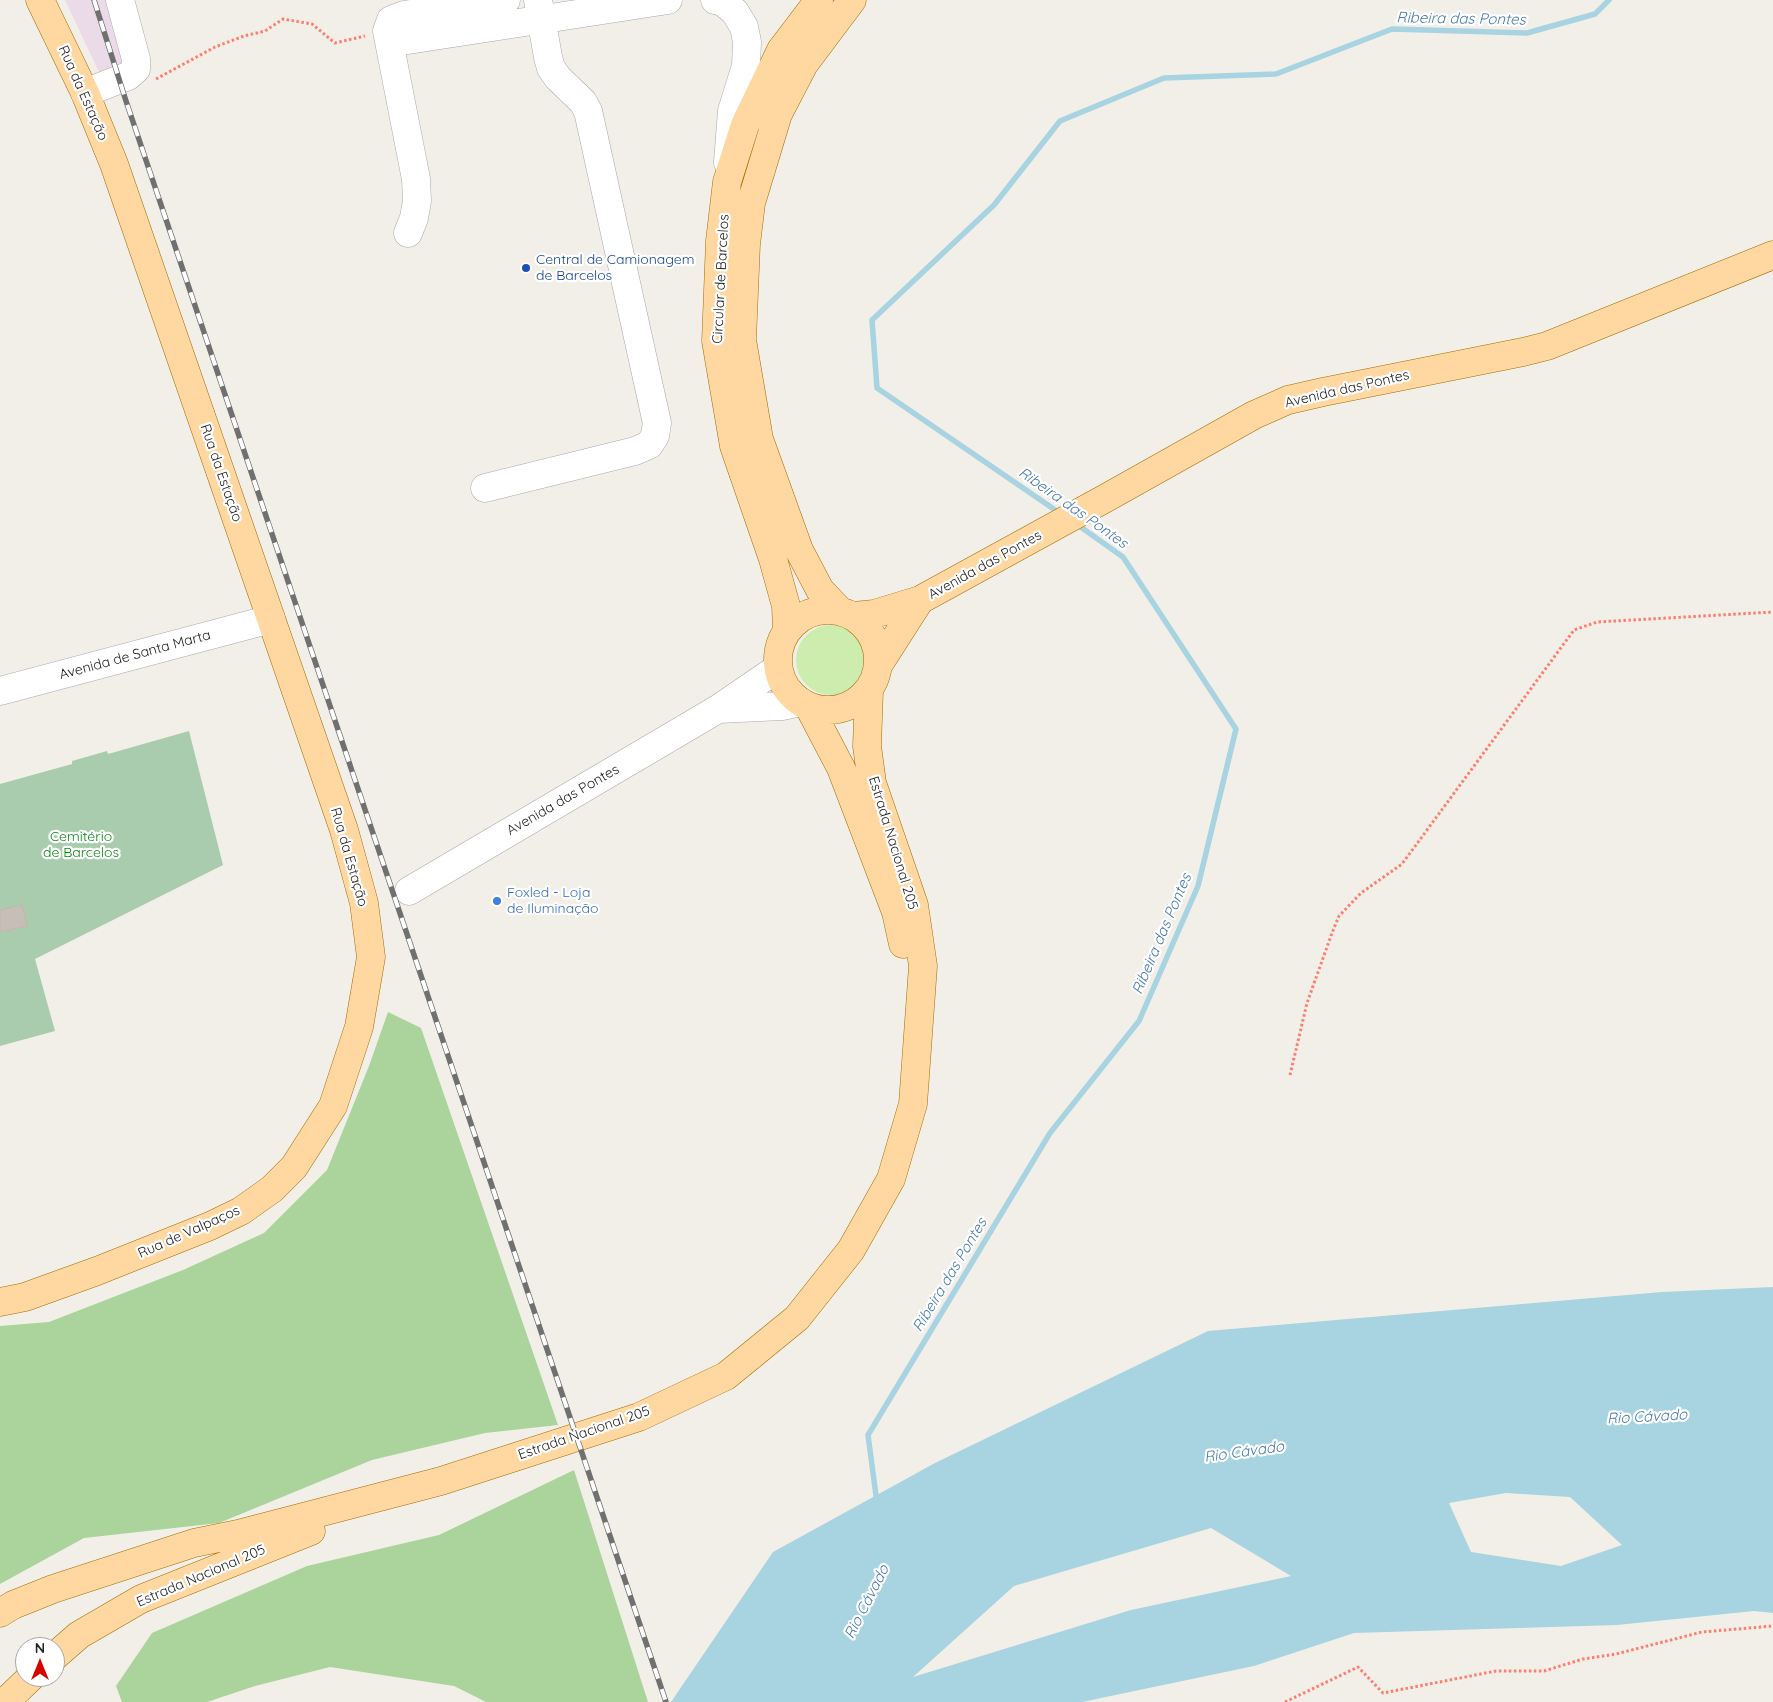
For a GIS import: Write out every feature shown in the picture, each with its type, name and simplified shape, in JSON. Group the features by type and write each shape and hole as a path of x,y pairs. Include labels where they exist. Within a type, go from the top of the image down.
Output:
{"main road":[{"name":"Rua da Estação","path":"40,0 85,93 114,164 344,830 364,903 371,957"},
{"name":"Circular de Barcelos","path":"787,631 786,606 773,559 734,446 716,341 720,241 727,182 745,126 781,50 819,0"},
{"name":"Circular de Barcelos","path":"846,613 820,590 799,550 759,439 742,340 746,244 752,203 778,114 804,64 852,0"},
{"name":"Avenida das Pontes","path":"846,613 874,614 920,600 1254,414 1288,400 1548,346 1773,255"},
{"name":"Avenida das Pontes","path":"879,664 920,600"},
{"path":"824,609 846,613 865,624 874,636 879,664 876,678 869,691 858,701 846,708 817,709 805,704 792,695 783,682 778,668 781,642 787,631 797,620 810,613 824,609"},
{"name":"Estrada Nacional 205","path":"65,1647 79,1635 142,1599 247,1555 441,1481 639,1417 726,1376 798,1318 851,1250 891,1179 913,1104 923,966 914,905 872,784 867,746 869,691"},
{"name":"Estrada Nacional 205","path":"805,704 841,768 896,912 920,1024"},
{"name":"Rua de Valpaços","path":"0,1302 25,1297 210,1226 241,1211 272,1189 294,1167 333,1106 359,1027 371,957"},
{"name":"Estrada Nacional 205","path":"238,1534 441,1481"},
{"path":"0,1613 62,1586 194,1543 238,1534"},
{"path":"51,1637 128,1585 238,1534"},
{"path":"0,1684 15,1670"},
{"path":"5,1702 21,1687"}],"street":[{"path":"85,93 128,76 135,71 136,63 120,0"},
{"path":"408,233 418,201 416,179 387,31 391,20 404,16 506,0"},
{"path":"387,31 396,39 408,40 540,10 668,0"},
{"path":"715,0 723,2 735,12 744,27 747,42 746,66 732,111 727,182"},
{"path":"485,488 635,451 649,445 655,436 657,423 588,111 583,102 558,78 551,68 540,10"},
{"name":"Avenida de Santa Marta","path":"0,691 271,619"},
{"name":"Avenida das Pontes","path":"409,890 718,710 778,668"},
{"name":"Avenida das Pontes","path":"718,710 805,704"}],"path":[{"path":"128,76 145,86 215,47 244,36 265,31 283,19 312,24 335,43 387,31"},
{"path":"1290,1075 1307,1003 1339,916 1361,894 1402,864 1574,630 1597,622 1773,612"},
{"path":"1285,1702 1358,1667 1383,1693 1496,1671 1544,1671 1702,1632 1773,1626"}],"shaded area":[{"path":"65,0 106,0 123,64 99,72"}],"green space":[{"path":"824,625 838,625 851,631 860,640 866,653 864,673 856,685 838,695 824,695 811,689 802,680 796,667 796,653 802,640 811,631"},
{"name":"Cemitério de Barcelos","path":"189,731 223,865 35,959 55,1031 0,1046 0,784 72,764 72,761 107,751 108,754"},
{"path":"388,1012 421,1028 558,1425 485,1433 372,1460 219,1523 84,1538 0,1584 0,1326 49,1322 183,1270 264,1233 327,1170 369,1066"},
{"path":"574,1470 648,1702 486,1702 454,1686 330,1667 255,1686 207,1702 122,1702 116,1686 152,1633 307,1566 439,1535"}],"water":[{"name":"Rio Cávado","path":"1773,1287 1773,1613 1754,1611 1617,1625 1354,1633 1254,1666 1082,1702 671,1702 773,1552 935,1463 1208,1331 1662,1292","holes":["1506,1493 1570,1497 1622,1545 1561,1566 1471,1552 1449,1503","1211,1528 1291,1576 1131,1610 913,1677 1014,1586"]}],"building":[{"path":"22,905 27,926 0,932 0,910"}],"waterway":[{"name":"Ribeira das Pontes","path":"1061,514 877,388 872,320 994,205 1060,121 1164,78 1276,74 1392,29 1527,33 1595,14 1609,0"},
{"name":"Ribeira das Pontes","path":"877,1503 868,1435 1050,1133 1139,1021 1198,886 1236,729 1123,557 1075,523"}],"railway":[{"path":"94,0 126,101 666,1702"}],"place":[{"name":"Central de Camionagem de Barcelos","path":"526,268"},
{"name":"Foxled - Loja de Iluminação","path":"497,901"}]}
